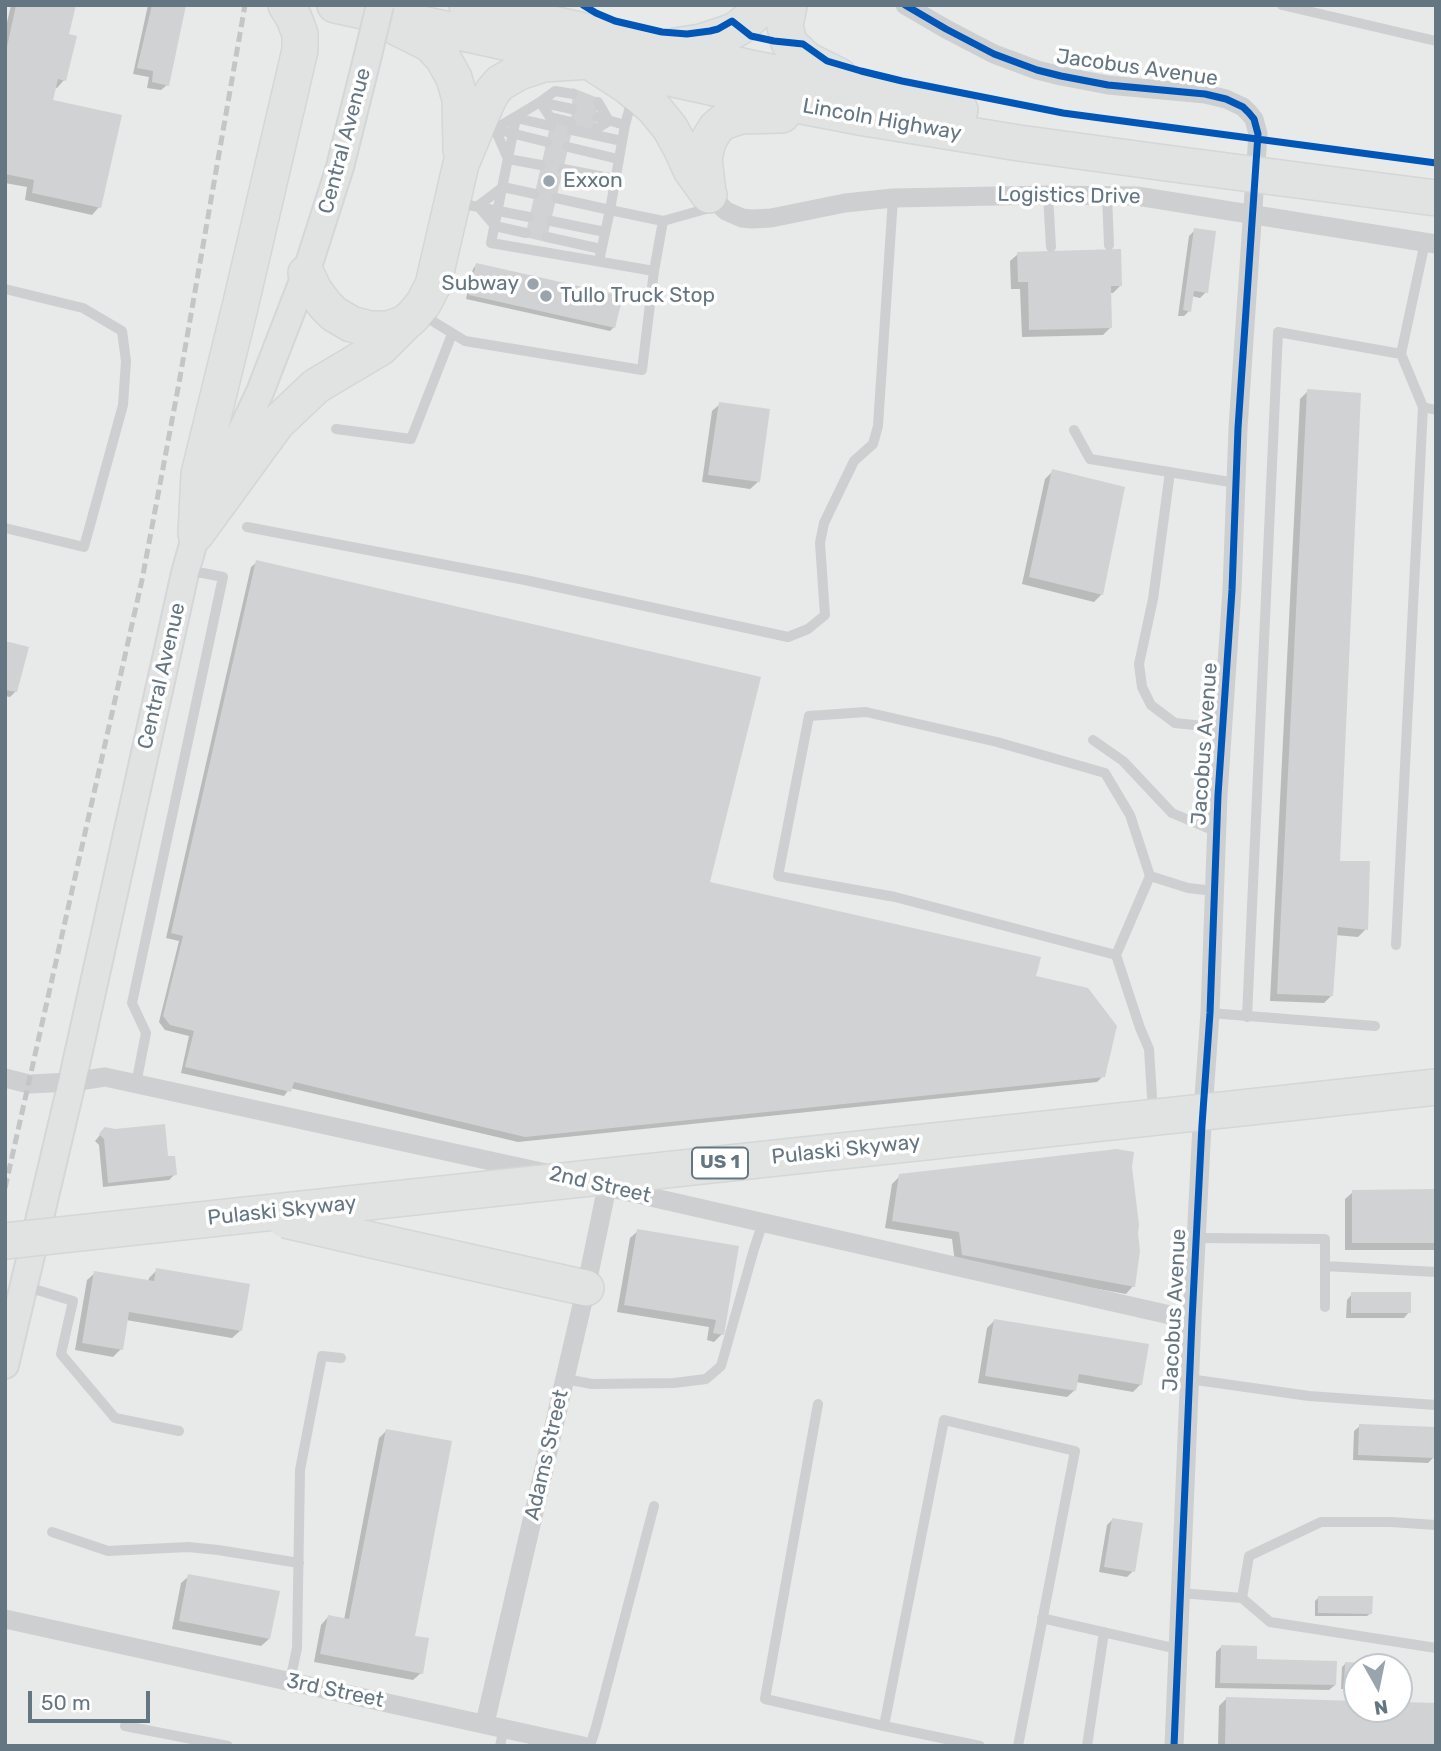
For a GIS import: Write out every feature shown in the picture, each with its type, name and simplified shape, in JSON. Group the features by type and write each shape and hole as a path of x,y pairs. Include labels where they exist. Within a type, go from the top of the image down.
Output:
{"highway":[{"path":"196,534 199,474 300,50 300,34 286,5"},
{"name":"Lincoln Highway","path":"467,5 596,49 760,98 871,106"},
{"path":"566,5 596,49 626,85 653,107 670,128 691,170 714,201"},
{"path":"661,49 731,32 765,5"},
{"path":"789,5 785,20 789,43 871,106"},
{"path":"196,534 277,423 316,386 380,348 411,317 433,285 465,204 460,99 454,78 443,58 430,44 356,6"},
{"name":"Lincoln Highway","path":"356,6 596,49 661,49 1019,143 1181,154 1436,177"},
{"path":"461,164 488,123 493,91 500,83 519,72 552,77 596,49"},
{"path":"714,201 704,168 705,149 712,133 723,122 741,116 871,106"},
{"name":"Lincoln Highway","path":"1181,154 1436,198"},
{"path":"306,272 320,298 342,320 379,330 389,329 411,317"},
{"name":"Pulaski Skyway","path":"5,1222 1436,1069"},
{"name":"Pulaski Skyway","path":"5,1241 1436,1087"},
{"path":"5,1231 167,1214 245,1214 294,1222 586,1288"}],"main road":[{"name":"Central Avenue","path":"5,1365 72,1082 185,573 208,501 260,392 306,272 340,167 367,60 356,6"}],"street":[{"name":"Jacobus Avenue","path":"905,5 982,48 1037,70 1108,85 1226,99 1243,107 1254,119 1258,134 1238,428 1232,590 1216,832 1210,1013 1189,1379 1174,1746"},
{"name":"Logistics Drive","path":"714,201 726,211 742,218 761,219 845,203 893,198 1107,194 1160,198 1430,243"},
{"name":"2nd Street","path":"5,1078 29,1084 105,1077 607,1187 1192,1320"},
{"name":"Adams Street","path":"496,1732 565,1379 607,1187"},
{"name":"3rd Street","path":"5,1619 290,1681 496,1732 583,1746"}],"lane":[{"path":"1282,5 1436,41"},
{"path":"491,243 516,118 540,102 552,77 573,94"},
{"path":"599,261 625,125 634,92"},
{"path":"540,102 572,109"},
{"path":"540,102 550,117 622,141"},
{"path":"598,102 610,121"},
{"path":"597,117 625,125"},
{"path":"488,123 516,118 551,126"},
{"path":"596,129 610,121"},
{"path":"488,123 513,134 547,142"},
{"path":"488,123 508,159"},
{"path":"568,147 618,159"},
{"path":"508,159 541,165"},
{"path":"563,169 615,179"},
{"path":"465,204 503,187 535,194"},
{"path":"1107,194 1109,245"},
{"path":"1048,195 1051,247"},
{"path":"556,198 663,221 714,201"},
{"path":"247,527 525,580 788,637 808,629 825,615 820,543 824,523 854,461 873,444 878,426 893,198"},
{"path":"465,204 529,217"},
{"path":"465,204 495,226 526,233"},
{"path":"465,204 491,243 654,271"},
{"path":"551,221 605,232"},
{"path":"411,317 465,341 642,370 663,221"},
{"path":"547,237 601,249"},
{"path":"1396,945 1423,407 1401,354 1430,243"},
{"path":"5,289 83,308 93,313 122,331 126,361 123,405 84,547 5,527"},
{"path":"1247,1017 1278,332 1401,354"},
{"path":"336,429 411,439 452,334"},
{"path":"1423,407 1436,410"},
{"path":"1074,430 1090,459 1236,483"},
{"path":"1170,472 1153,599 1139,664 1142,687 1151,705 1175,723 1223,728"},
{"path":"136,1084 146,1033 132,1003 223,577 185,573"},
{"path":"1116,955 895,897 778,876 809,716 866,712 997,742 1105,773 1130,815 1150,876 1116,955 1149,1049 1154,1120"},
{"path":"1093,740 1123,761 1172,813 1216,832"},
{"path":"1150,876 1188,888 1213,891"},
{"path":"1210,1013 1375,1026"},
{"path":"565,1379 592,1384 674,1383 706,1379 721,1366 763,1222"},
{"path":"1196,1238 1325,1239 1325,1307"},
{"path":"1325,1266 1436,1272"},
{"path":"23,1286 73,1301 61,1354 115,1418 179,1431"},
{"path":"290,1681 297,1648 300,1470 322,1356 341,1358"},
{"path":"1189,1379 1310,1396 1436,1405"},
{"path":"818,1404 765,1699 980,1746"},
{"path":"884,1726 944,1420 1075,1451 1018,1746"},
{"path":"590,1746 654,1506"},
{"path":"1242,1598 1249,1556 1321,1522 1391,1521 1436,1525"},
{"path":"52,1532 108,1551 188,1547 299,1563"},
{"path":"1180,1593 1242,1598 1270,1622 1436,1648"},
{"path":"1042,1618 1178,1649"},
{"path":"1087,1746 1104,1632"},
{"path":"125,1726 229,1746"}],"shaded area":[{"path":"5,5 1436,5 1436,1746 5,1746"}],"building":[{"path":"16,5 76,5 69,34 77,36 66,81 58,79 53,100 122,115 101,208 32,193 34,180 5,174 5,56"},
{"path":"152,5 186,5 169,86 152,82 153,71 137,68"},
{"path":"573,88 598,98 595,134 571,124"},
{"name":"Exxon","path":"551,122 573,127 546,242 525,237"},
{"path":"1194,228 1216,231 1208,293 1194,291 1191,312 1183,310"},
{"path":"1121,249 1122,286 1111,286 1112,328 1029,330 1028,282 1018,282 1017,252"},
{"name":"Tullo Truck Stop","path":"476,263 623,296 615,328 469,295"},
{"path":"1307,389 1361,393 1340,861 1370,861 1368,930 1338,927 1333,996 1277,994"},
{"path":"719,402 770,409 760,482 708,475"},
{"path":"1052,469 1125,487 1103,595 1029,577"},
{"path":"256,560 761,677 710,882 1041,957 1036,976 1088,988 1117,1026 1105,1077 525,1137 294,1082 291,1092 185,1067 194,1031 170,1025 163,1016 183,936 171,933"},
{"path":"5,641 29,647 17,692 5,690"},
{"path":"165,1124 168,1156 175,1156 177,1175 108,1183 104,1139 99,1134 102,1130 105,1127 115,1129"},
{"path":"1117,1149 1134,1152 1132,1167 1140,1251 1135,1287 962,1255 959,1232 892,1221 899,1174"},
{"path":"1436,1189 1436,1243 1352,1243 1352,1190"},
{"path":"637,1229 739,1246 724,1335 713,1333 716,1320 624,1305"},
{"path":"156,1268 250,1284 242,1331 129,1312 123,1350 82,1343 94,1271 154,1281"},
{"path":"1351,1292 1411,1292 1411,1313 1351,1313"},
{"path":"994,1319 1149,1344 1142,1385 1079,1374 1076,1391 985,1376"},
{"path":"1359,1424 1436,1427 1435,1458 1358,1455"},
{"path":"386,1429 452,1441 415,1636 429,1638 423,1674 320,1654 328,1615 349,1619"},
{"path":"1112,1518 1143,1523 1135,1572 1104,1567"},
{"path":"188,1574 280,1591 270,1639 179,1621"},
{"path":"1318,1596 1373,1596 1372,1614 1318,1613"},
{"path":"1221,1645 1257,1646 1257,1659 1337,1661 1336,1685 1220,1683"},
{"path":"1226,1697 1343,1701 1343,1723 1413,1723 1413,1702 1436,1703 1436,1746 1225,1746"}],"railway":[{"path":"5,1188 142,580 245,5"}],"cycle path":[{"path":"583,5 615,21 662,32 687,34 710,31 732,21 751,36 803,44 827,61 861,71 1063,113 1436,163"},
{"path":"905,5 994,54 1037,70 1108,85 1205,94 1226,99 1249,113 1254,119 1258,134 1238,428 1232,590 1218,795 1174,1746"}],"place":[{"name":"Exxon","path":"549,181"},
{"name":"Subway","path":"533,284"},
{"name":"Tullo Truck Stop","path":"546,296"}]}
